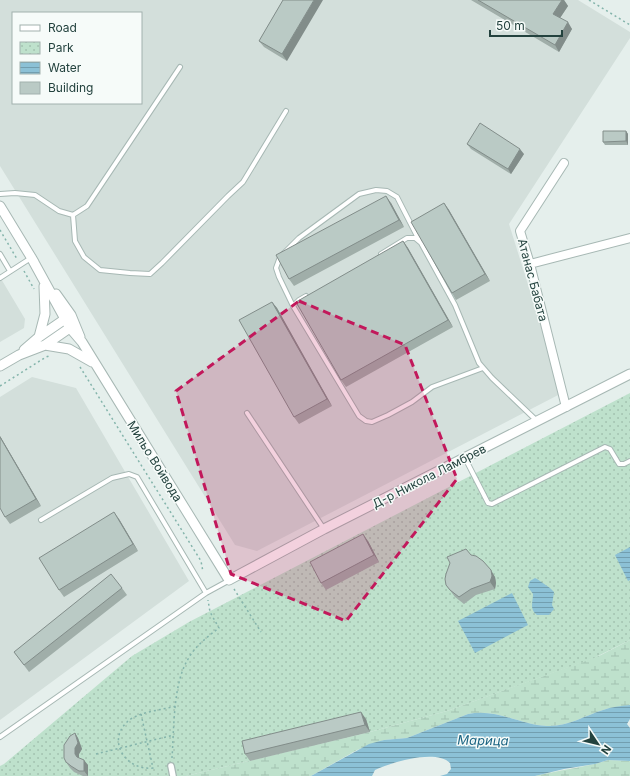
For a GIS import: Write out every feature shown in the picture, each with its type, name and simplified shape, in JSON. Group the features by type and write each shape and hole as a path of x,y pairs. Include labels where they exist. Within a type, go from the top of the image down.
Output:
{"street":[{"name":"Атанас Бабата","path":"564,163 520,231 530,264 566,407"},
{"name":"Мильо Войвода","path":"1,210 229,580"},
{"path":"530,264 630,238"},
{"name":"Мильо Войвода","path":"31,258 44,283 68,317"},
{"path":"39,337 45,309 44,283"},
{"path":"19,355 39,337 68,317"},
{"path":"0,366 19,355 45,345 73,326"},
{"path":"45,345 70,349 85,356 95,364"},
{"name":"Д-р Никола Ламбрев","path":"229,580 324,529 630,374"},
{"path":"171,766 174,776"}],"lane":[{"path":"0,194 15,193 35,195 59,211 73,215 87,206 180,67"},
{"path":"73,215 75,241 84,257 100,270 130,274 150,274 243,182 286,111"},
{"path":"483,368 432,387 412,402 388,415 372,422 366,421 359,416 278,277 276,268 280,257 299,238 359,194 376,190 387,191 397,197 455,306 483,368 537,421"},
{"path":"374,257 407,238 415,238 421,243"},
{"path":"0,254 10,271"},
{"path":"0,278 31,258"},
{"path":"294,306 299,300 312,292"},
{"path":"248,414 324,529"},
{"path":"465,458 488,502 492,504 605,447 610,449 619,464 624,464 630,461"},
{"path":"41,520 112,478 129,474 137,477 206,593"},
{"path":"0,737 206,593 229,580"}],"path":[{"path":"589,0 630,25"},
{"path":"0,230 34,288 36,296"},
{"path":"0,386 46,356 54,355"},
{"path":"79,366 83,369 201,561 203,574"},
{"path":"229,580 261,632"},
{"path":"171,766 178,684 187,661 198,645 219,628 210,612 206,593"},
{"path":"141,714 153,768 142,768 130,763 120,748 120,732 132,718 141,714 176,706"},
{"path":"96,754 174,735"}],"highlighted area":[{"path":"299,301 405,345 457,479 346,621 231,574 176,391"}],"shaded area":[{"path":"0,0 578,0 630,32 630,38 509,224 562,393 257,551 235,545 0,166"},
{"path":"0,277 25,319 24,328 0,342"},
{"path":"32,377 76,388 189,581 0,720 0,397"}],"green space":[{"path":"630,393 630,640 594,658 447,711 370,732 186,776 0,776 0,766 132,656 189,622"},
{"path":"630,640 630,705 606,709 562,725 554,726 527,723 489,713 468,714 407,738 384,740 357,750 311,776 186,776 370,732 447,711 601,655"},
{"path":"608,760 630,761 630,776 535,776 590,765"}],"water":[{"path":"630,547 630,580 628,581 615,555"},
{"path":"535,578 554,592 552,605 554,609 549,615 537,615 533,610 533,594 528,587 530,581"},
{"path":"512,593 528,625 475,653 458,621"},
{"name":"Марица","path":"630,705 630,719 627,724 630,728 630,761 608,760 535,776 440,776 447,774 451,769 450,763 435,757 425,757 414,758 383,767 375,770 372,776 311,776 369,744 384,740 407,738 468,714 489,713 537,725 554,726 562,725 606,709"}],"building":[{"path":"283,0 314,0 282,54 259,41"},
{"path":"478,0 562,0 553,14 568,22 555,45"},
{"path":"480,123 520,149 508,169 467,144"},
{"path":"603,131 626,131 626,141 603,142"},
{"path":"386,196 399,220 289,279 276,255"},
{"path":"444,203 485,274 452,293 411,222"},
{"path":"403,241 448,320 341,380 296,302"},
{"path":"272,302 327,399 294,417 239,320"},
{"path":"0,437 36,499 5,517 0,508"},
{"path":"114,512 133,544 59,590 39,558"},
{"path":"363,534 374,555 321,583 310,562"},
{"path":"466,549 471,555 476,556 483,561 491,570 492,576 490,582 471,589 459,597 446,585 445,579 450,563 447,557"},
{"path":"111,574 122,588 24,665 14,652"},
{"path":"361,712 365,725 245,754 242,741"},
{"path":"75,733 78,743 75,748 75,754 77,757 84,760 84,771 79,771 71,766 64,758 64,745 70,736"}]}
